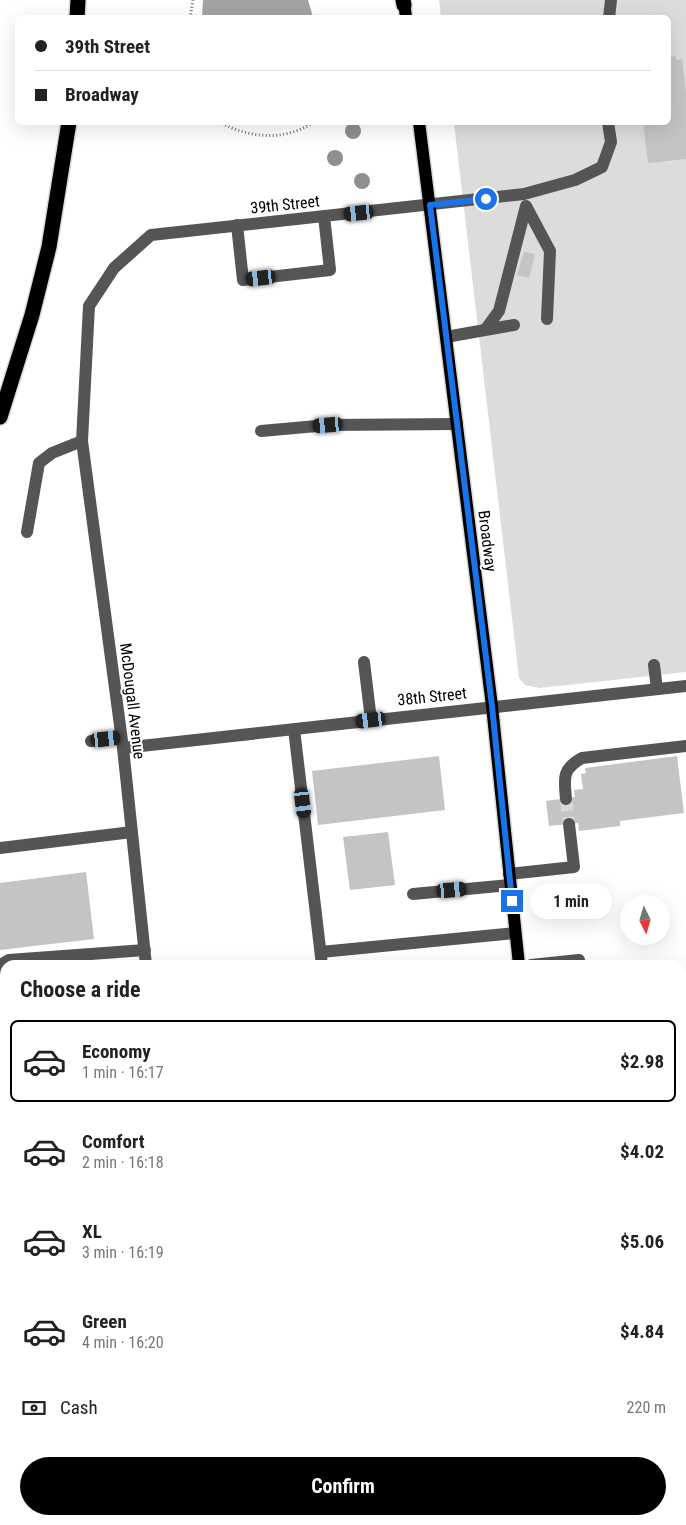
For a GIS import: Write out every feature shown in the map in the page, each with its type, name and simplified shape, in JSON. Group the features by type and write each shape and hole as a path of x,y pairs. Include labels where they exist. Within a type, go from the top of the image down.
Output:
{"highway":[{"path":"77,15 78,0"},
{"path":"0,417 32,315 49,247 69,125"}],"main road":[{"name":"Broadway","path":"419,125 492,706 518,960"}],"street":[{"path":"608,15 611,0"},
{"name":"39th Street","path":"82,441 89,306 114,268 152,235 430,205 525,200 602,167 611,142 608,125"},
{"path":"525,200 550,251 547,319"},
{"path":"485,330 499,311 525,200"},
{"path":"237,225 243,280 330,270 324,216"},
{"path":"446,337 514,325"},
{"path":"260,431 328,425 457,424"},
{"path":"27,532 39,463 52,453 82,441"},
{"name":"McDougall Avenue","path":"82,441 122,743 146,960"},
{"path":"364,662 371,720"},
{"path":"654,665 657,689"},
{"name":"38th Street","path":"91,741 122,743 294,729 686,686"},
{"path":"294,729 322,958 515,933"},
{"path":"566,799 564,778 574,762 582,758 686,746"},
{"path":"413,894 510,880 574,867 569,824"},
{"path":"0,848 132,832"},
{"path":"10,960 145,950"}],"path":[{"path":"190,15 193,0"},
{"path":"225,125 254,136 277,136 310,125"}],"shaded area":[{"path":"203,0 308,0 312,15 202,15"},
{"path":"439,0 686,0 686,672 540,688 525,685 519,678 454,125 671,125 671,15 441,15"}],"building":[{"path":"676,56 676,60 682,59 686,92 686,159 648,163 643,125 671,125 671,57"},
{"path":"524,252 535,254 529,278 517,275"},
{"path":"439,756 445,810 318,825 312,771"},
{"path":"677,756 684,813 620,821 620,826 579,831 578,823 549,826 546,801 575,797 574,790 583,789 581,774 586,773 585,768"},
{"path":"388,832 395,885 350,890 343,837"},
{"path":"86,872 94,939 0,950 0,883"}],"tunnel":[{"path":"566,799 569,824"}],"route":[{"path":"486,199 430,205 492,706 512,901"}]}
